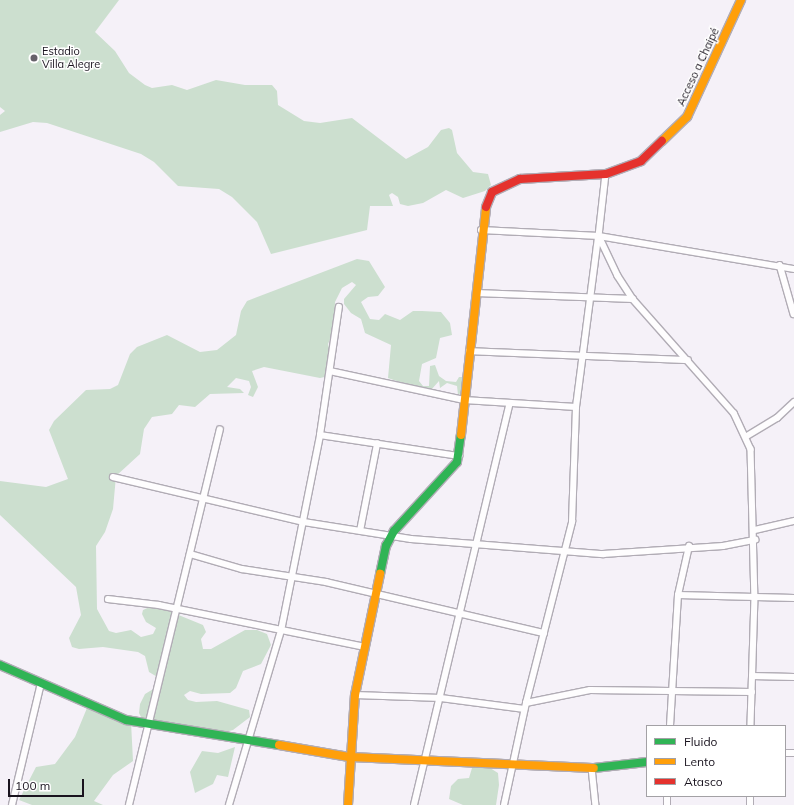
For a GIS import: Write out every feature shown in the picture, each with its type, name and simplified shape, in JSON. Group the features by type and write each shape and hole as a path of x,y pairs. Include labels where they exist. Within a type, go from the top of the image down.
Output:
{"street":[{"name":"Acceso a Chaipé","path":"459,456 481,230 486,204 492,192 502,185 520,179 606,174 641,161 687,117 742,0"},
{"path":"504,805 525,706 566,551 573,506 576,407 606,174"},
{"path":"481,230 599,236 780,265 794,269"},
{"path":"599,236 633,299 730,408 747,436 754,477 755,530 755,597 751,725"},
{"path":"780,265 794,314"},
{"path":"476,293 633,299"},
{"path":"229,805 281,631 304,522 320,435 339,307"},
{"path":"469,351 688,360"},
{"path":"330,371 464,400 509,405 576,407"},
{"path":"747,436 777,418 794,402"},
{"path":"414,805 441,698 509,405"},
{"path":"129,805 220,430"},
{"path":"320,435 459,456 456,462 390,536 375,594 355,695 349,757 348,805"},
{"path":"360,531 377,444"},
{"path":"113,478 304,522 390,536 603,554 689,546 723,546 755,540"},
{"path":"755,530 794,521"},
{"path":"670,725 678,595 689,546"},
{"path":"190,554 242,569 292,576 544,633"},
{"path":"678,595 794,598"},
{"path":"108,599 177,609 365,647"},
{"path":"0,665 126,720 349,757 424,763 592,768 646,762"},
{"path":"752,676 794,677"},
{"path":"12,805 41,683"},
{"path":"355,695 441,698 525,706 590,690 752,692"},
{"path":"592,768 596,805"}],"green space":[{"path":"0,0 119,0 95,32 115,51 129,73 145,85 152,88 172,85 187,90 216,80 245,85 272,85 277,91 278,105 304,121 320,123 352,118 406,159 428,147 441,130 449,128 452,130 457,153 473,172 488,174 491,185 485,191 463,198 446,190 423,203 408,206 400,204 398,197 392,193 389,195 393,206 370,206 367,230 271,254 257,222 232,197 219,189 178,186 154,162 141,154 47,123 33,122 0,132 0,115 5,111 0,107"},
{"path":"357,259 369,261 385,287 378,296 368,297 361,302 370,319 379,320 385,314 400,320 413,311 422,311 441,312 450,323 452,335 440,338 436,358 422,364 419,381 423,386 429,386 430,366 435,365 439,376 446,381 456,382 459,377 463,377 463,391 458,395 457,386 447,383 440,388 439,381 431,390 422,390 388,378 391,345 365,333 361,319 351,313 344,304 344,299 356,285 352,282 342,288 335,302 334,330 328,344 333,362 329,376 320,378 264,367 252,371 258,387 253,397 248,395 251,387 249,381 236,378 227,387 240,389 244,393 210,394 195,407 179,405 172,414 152,417 144,429 140,454 116,476 113,509 105,532 96,546 97,609 109,631 116,633 131,630 141,637 153,634 156,628 146,622 142,614 143,610 154,605 203,625 206,632 201,639 203,649 211,649 245,630 257,630 267,634 271,645 261,664 243,671 236,688 230,693 201,694 190,691 184,695 188,700 196,702 217,701 249,710 250,717 233,730 225,732 143,721 139,713 140,704 145,694 155,688 159,678 149,672 145,656 138,652 103,647 79,649 72,647 69,638 81,615 76,587 0,515 0,481 46,487 68,479 49,430 54,421 86,390 110,389 118,385 130,354 137,347 167,335 200,352 217,350 236,335 241,311 247,301"},
{"path":"87,708 131,722 133,761 113,775 94,801 103,805 32,805 19,800 36,767 55,764 75,737"},
{"path":"235,747 228,777 217,775 213,784 195,793 190,772 202,751 218,753"},
{"path":"479,761 498,773 499,785 496,805 463,805 449,799 451,786 458,779 469,778 472,768"}],"traffic: fast":[{"path":"380,574 386,546 394,531 457,462 461,435"},
{"path":"0,665 126,720 279,745"},
{"path":"594,768 646,762"}],"traffic: slow":[{"path":"662,141 687,117 741,0"},
{"path":"461,435 486,207"},
{"path":"348,805 355,695 380,574"},
{"path":"279,745 349,757 594,768"}],"traffic: jam":[{"path":"486,207 492,192 520,179 606,174 641,161 662,141"}],"place":[{"name":"Estadio Villa Alegre","path":"34,58"}]}
